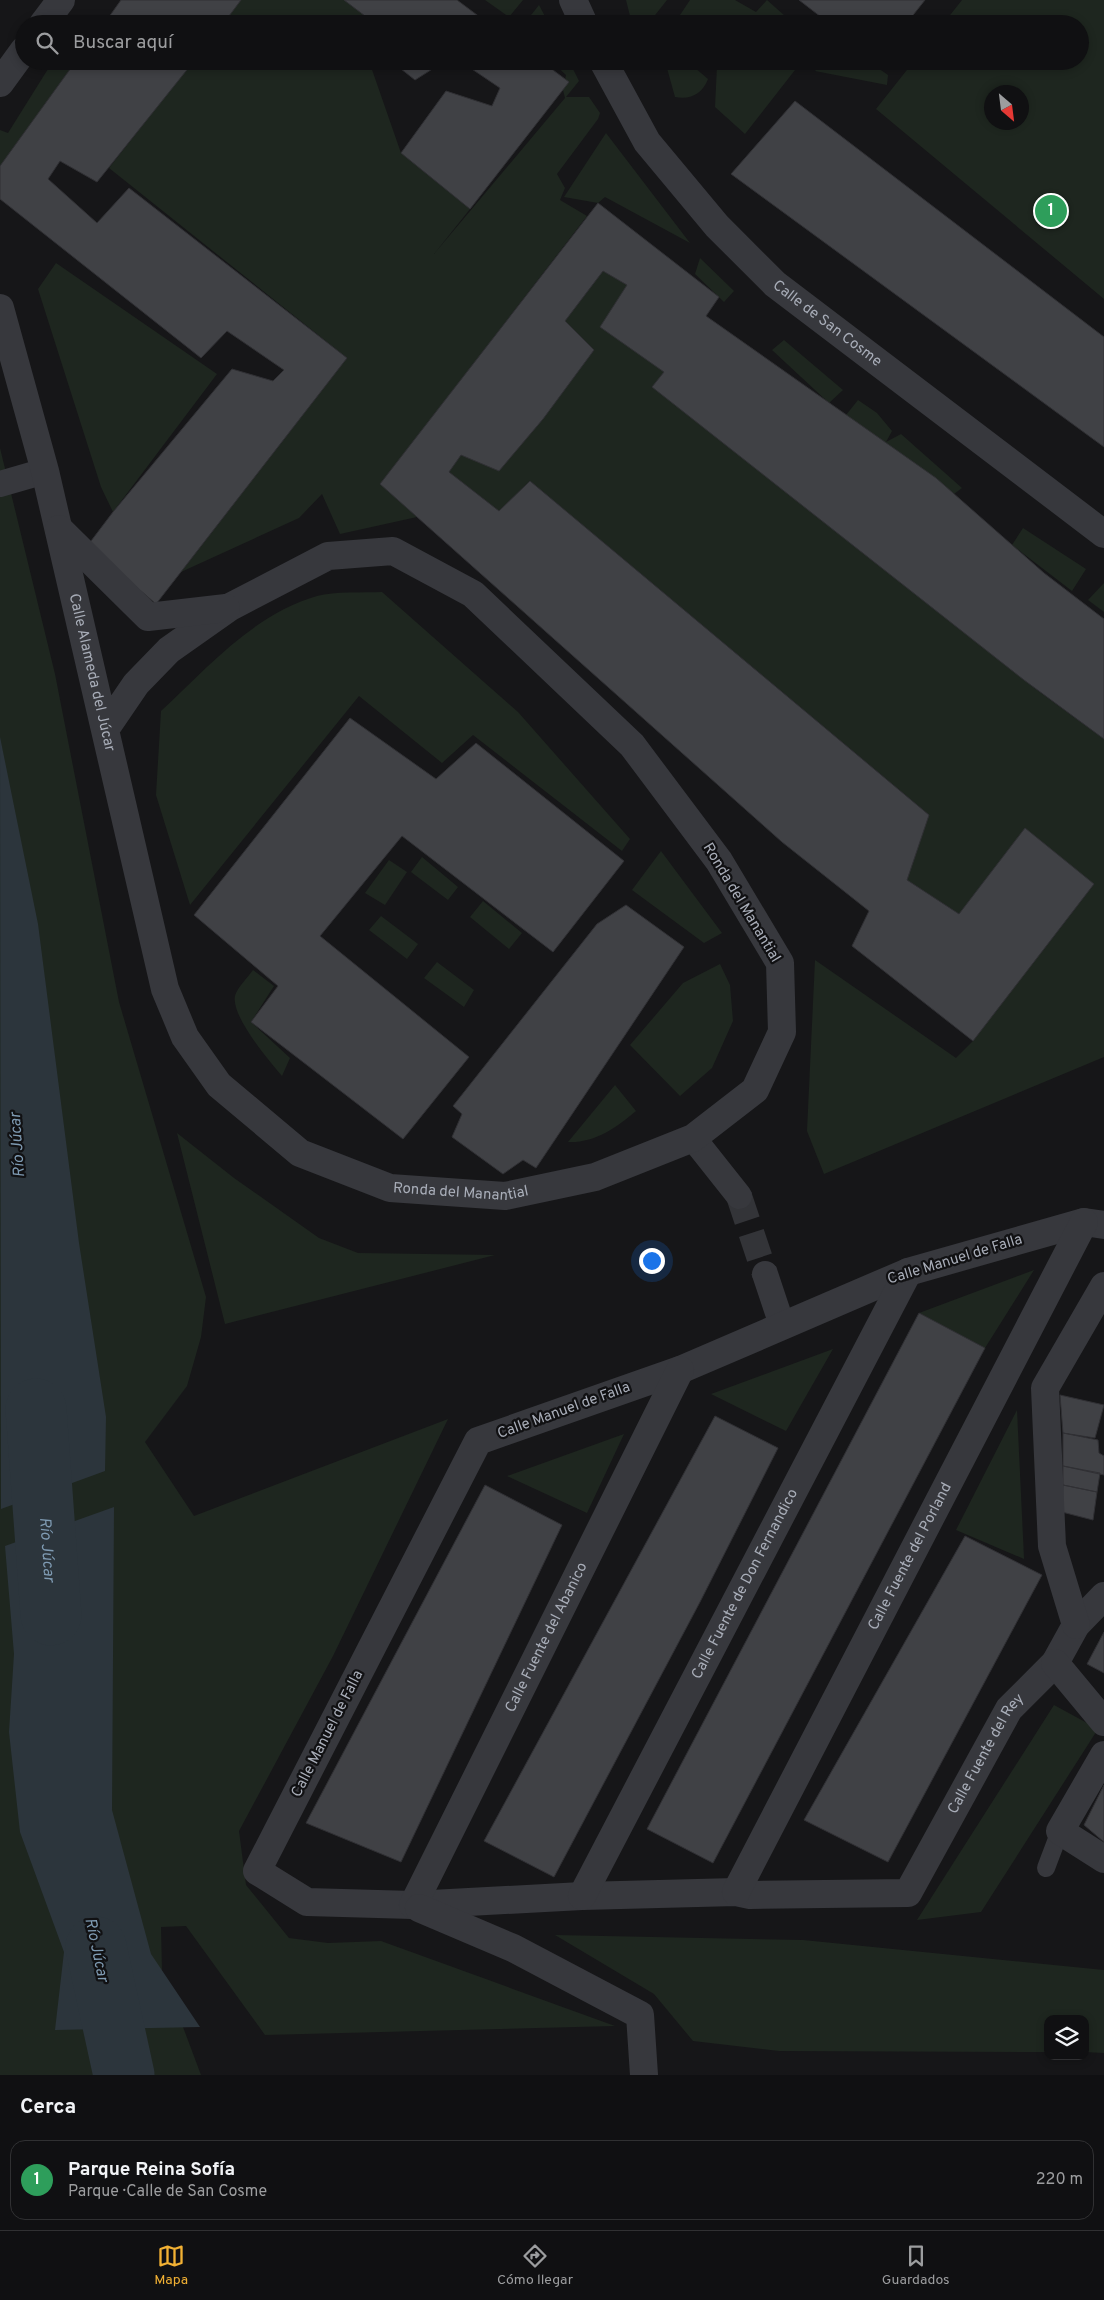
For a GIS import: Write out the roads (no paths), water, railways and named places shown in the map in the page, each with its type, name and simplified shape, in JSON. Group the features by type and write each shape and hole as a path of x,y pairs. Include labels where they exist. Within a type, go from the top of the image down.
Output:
{"street":[{"path":"50,15 61,0"},
{"path":"573,0 580,15"},
{"path":"0,83 15,62"},
{"name":"Calle de San Cosme","path":"608,70 647,142 717,226 775,284 1104,534"},
{"name":"Calle Alameda del Júcar","path":"0,308 45,471 165,988 185,1037"},
{"path":"0,484 45,471"},
{"name":"Ronda del Manantial","path":"59,529 148,617 230,607"},
{"name":"Ronda del Manantial","path":"106,728 136,684 169,650 230,607 328,556 393,551 473,594 632,745 719,861 780,963 782,1032 755,1090 693,1138 595,1176 505,1196 390,1188 300,1153 219,1085 185,1037"},
{"path":"693,1138 739,1196"},
{"name":"Calle Manuel de Falla","path":"413,1906 307,1902 257,1871 478,1441 680,1370 908,1272 1094,1223"},
{"name":"Calle Fuente del Porland","path":"736,1892 1094,1223"},
{"name":"Calle Fuente de Don Fernandico","path":"582,1896 908,1272"},
{"path":"765,1274 782,1325"},
{"path":"1076,1625 1052,1546 1045,1388 1104,1286"},
{"name":"Calle Fuente del Abanico","path":"413,1906 680,1370"},
{"name":"Calle Fuente del Rey","path":"736,1892 750,1895 908,1893 1009,1709 1055,1664 1076,1625 1104,1596"},
{"path":"1055,1664 1104,1722"},
{"path":"1104,1754 1060,1831 1104,1859"},
{"path":"413,1906 582,1896 736,1892"},
{"path":"413,1906 513,1948 640,2015 644,2075"}],"lane":[{"path":"1046,1868 1060,1831"}],"water":[{"path":"0,737 38,924 79,1243 106,1417 105,1471 1,1509"},
{"path":"114,1507 112,1810 151,1954 200,2027 55,2030 64,1952 20,1832 9,1732 14,1654 5,1546"}],"waterway":[{"name":"Río Júcar","path":"36,1409 51,1615"},
{"name":"Río Júcar","path":"96,1947 124,2075"}],"tunnel":[{"path":"739,1196 765,1274"}],"place":[{"name":"Parque Reina Sofía","path":"1051,211"}]}
